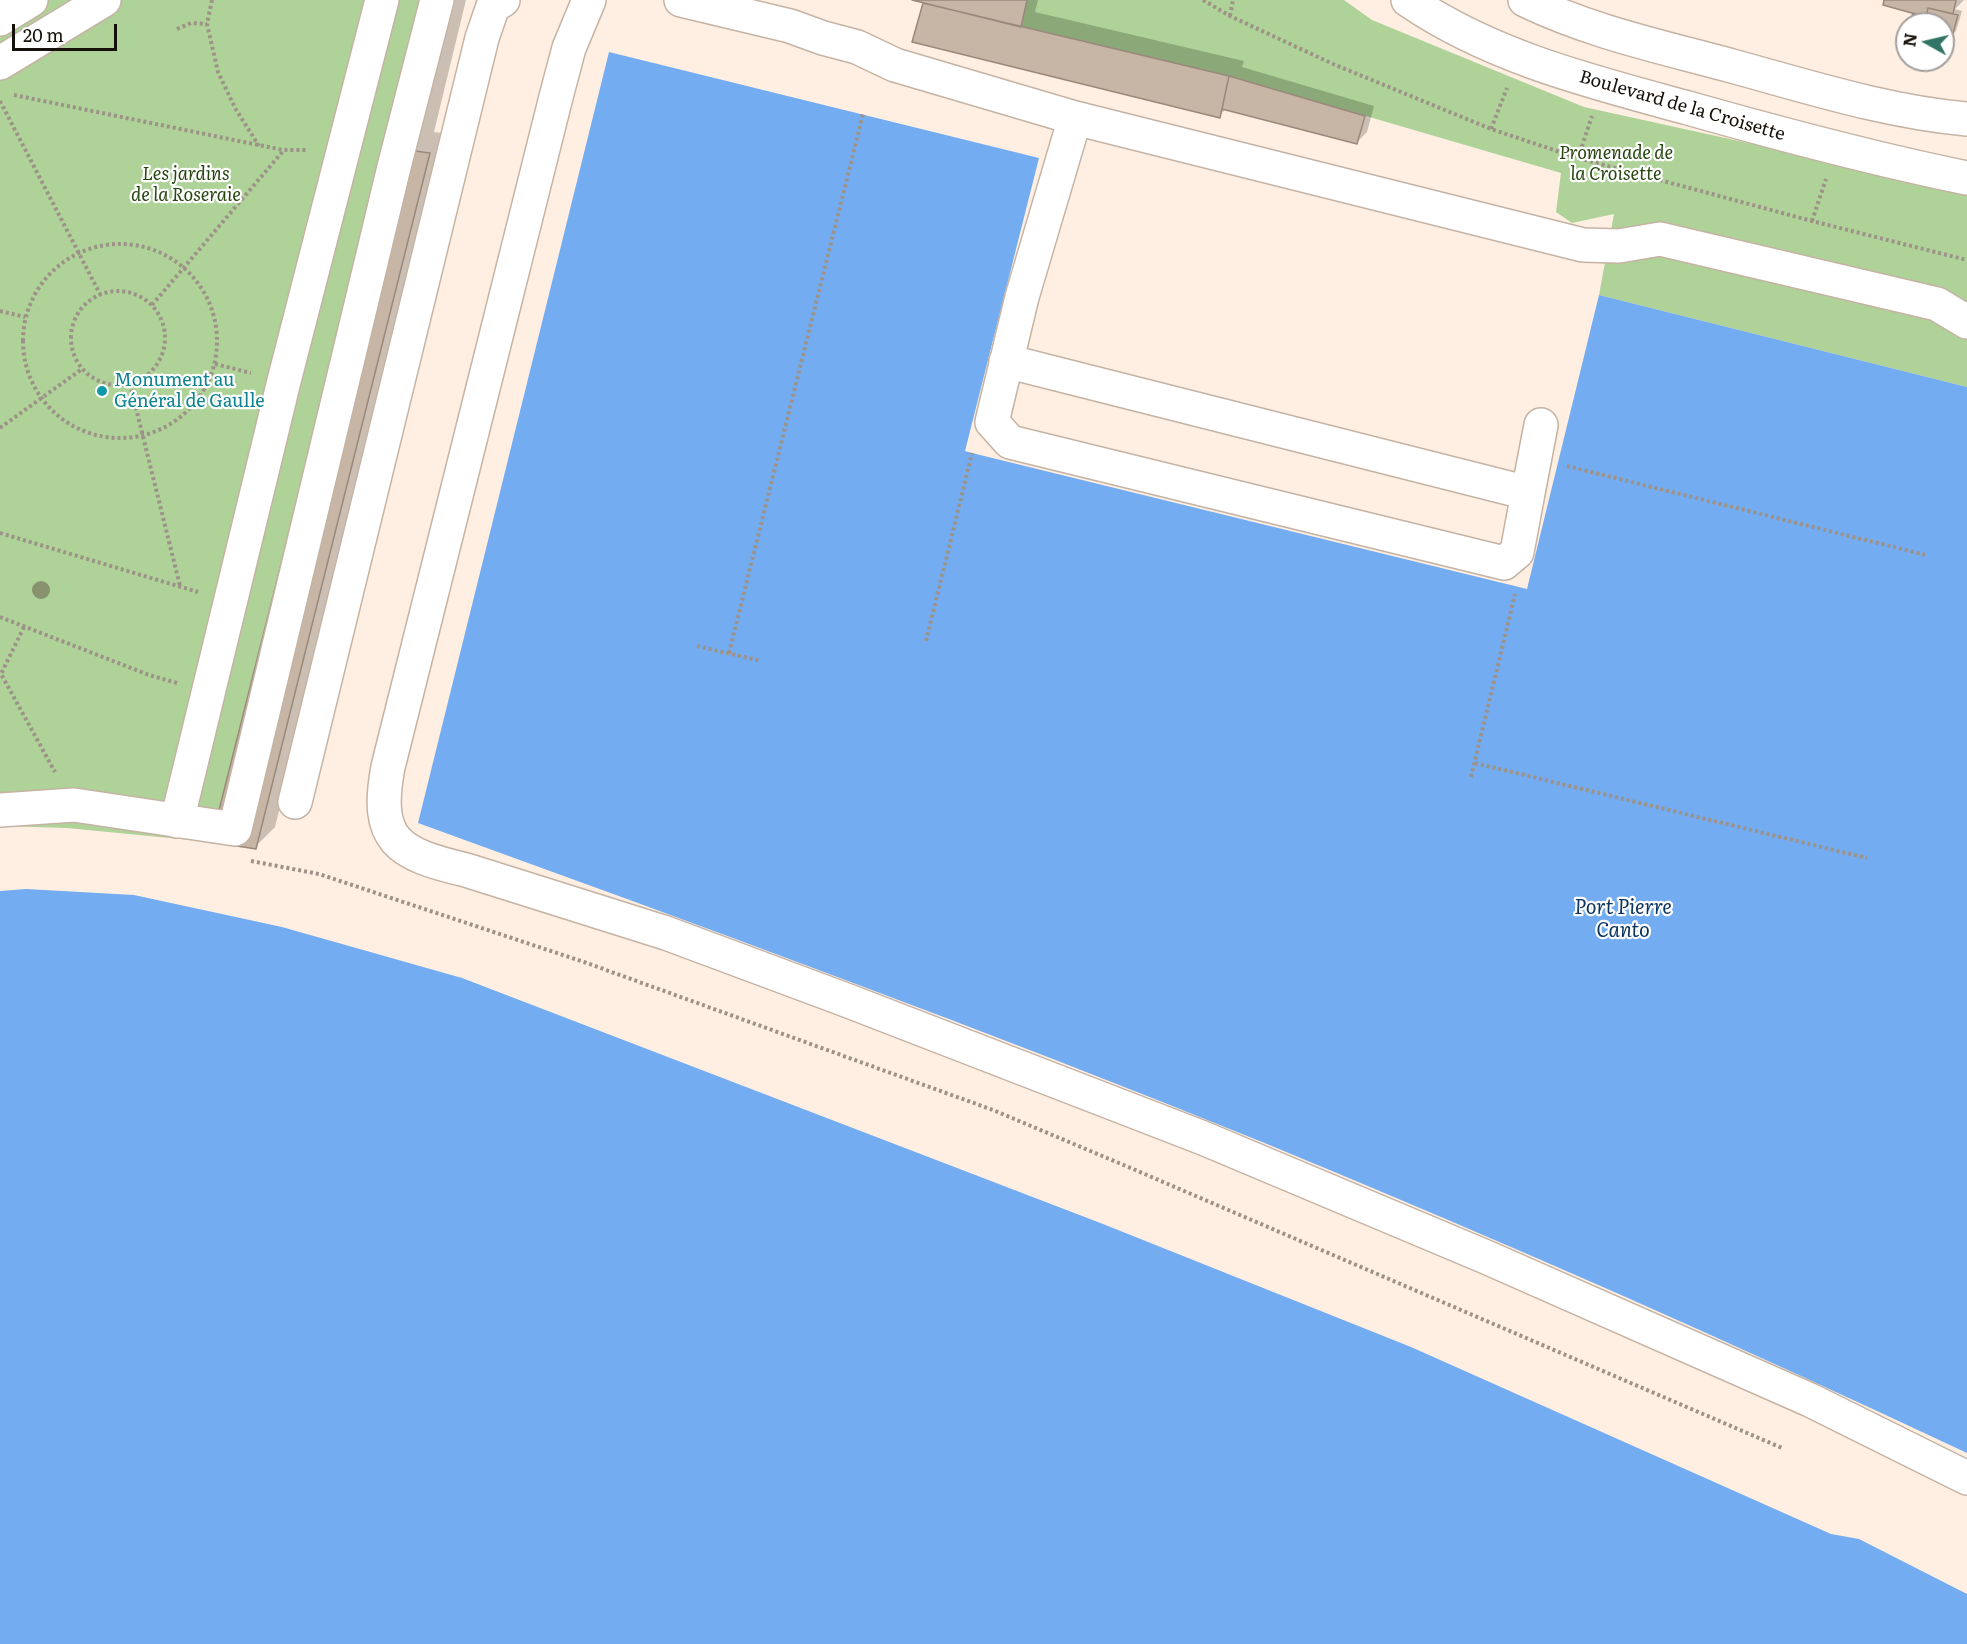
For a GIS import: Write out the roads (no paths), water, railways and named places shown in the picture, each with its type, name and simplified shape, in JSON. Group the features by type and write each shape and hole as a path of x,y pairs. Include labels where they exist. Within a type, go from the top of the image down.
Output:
{"street":[{"path":"0,19 31,0"},
{"path":"0,63 104,0"},
{"path":"177,821 341,155 382,0"},
{"path":"0,810 74,806 235,829 394,167 437,0"},
{"path":"295,801 484,28 493,6 502,0"},
{"path":"589,0 569,48 556,97 388,767 384,791 384,811 390,834 405,849 441,864 666,933 1203,1138 1486,1257 1810,1400 1967,1478"},
{"path":"681,0 790,26 857,47 904,68 1075,118 1583,245 1619,246 1660,239 1937,304 1967,322"},
{"name":"Boulevard de la Croisette","path":"1408,0 1463,33 1551,69 1898,164 1967,178"},
{"path":"1525,0 1557,16 1597,30 1800,85 1888,107 1934,116 1967,118"},
{"path":"1075,118 1022,297 992,423 1010,442 1504,563 1517,552 1541,425"},
{"path":"1006,361 1528,493"}],"water":[{"name":"Port Pierre Canto","path":"609,52 1039,158 965,451 972,453 1527,589 1599,295 1967,387 1967,1453 1619,1294 1267,1144 950,1019 418,823"},
{"path":"26,889 134,895 282,927 462,978 1103,1224 1411,1347 1831,1534 1859,1539 1967,1594 1967,1644 0,1644 0,891"}],"place":[{"name":"Monument au Général de Gaulle","path":"102,391"}],"park label":[{"name":"Promenade de la Croisette","path":"1616,164"},
{"name":"Les jardins de la Roseraie","path":"186,186"}]}
